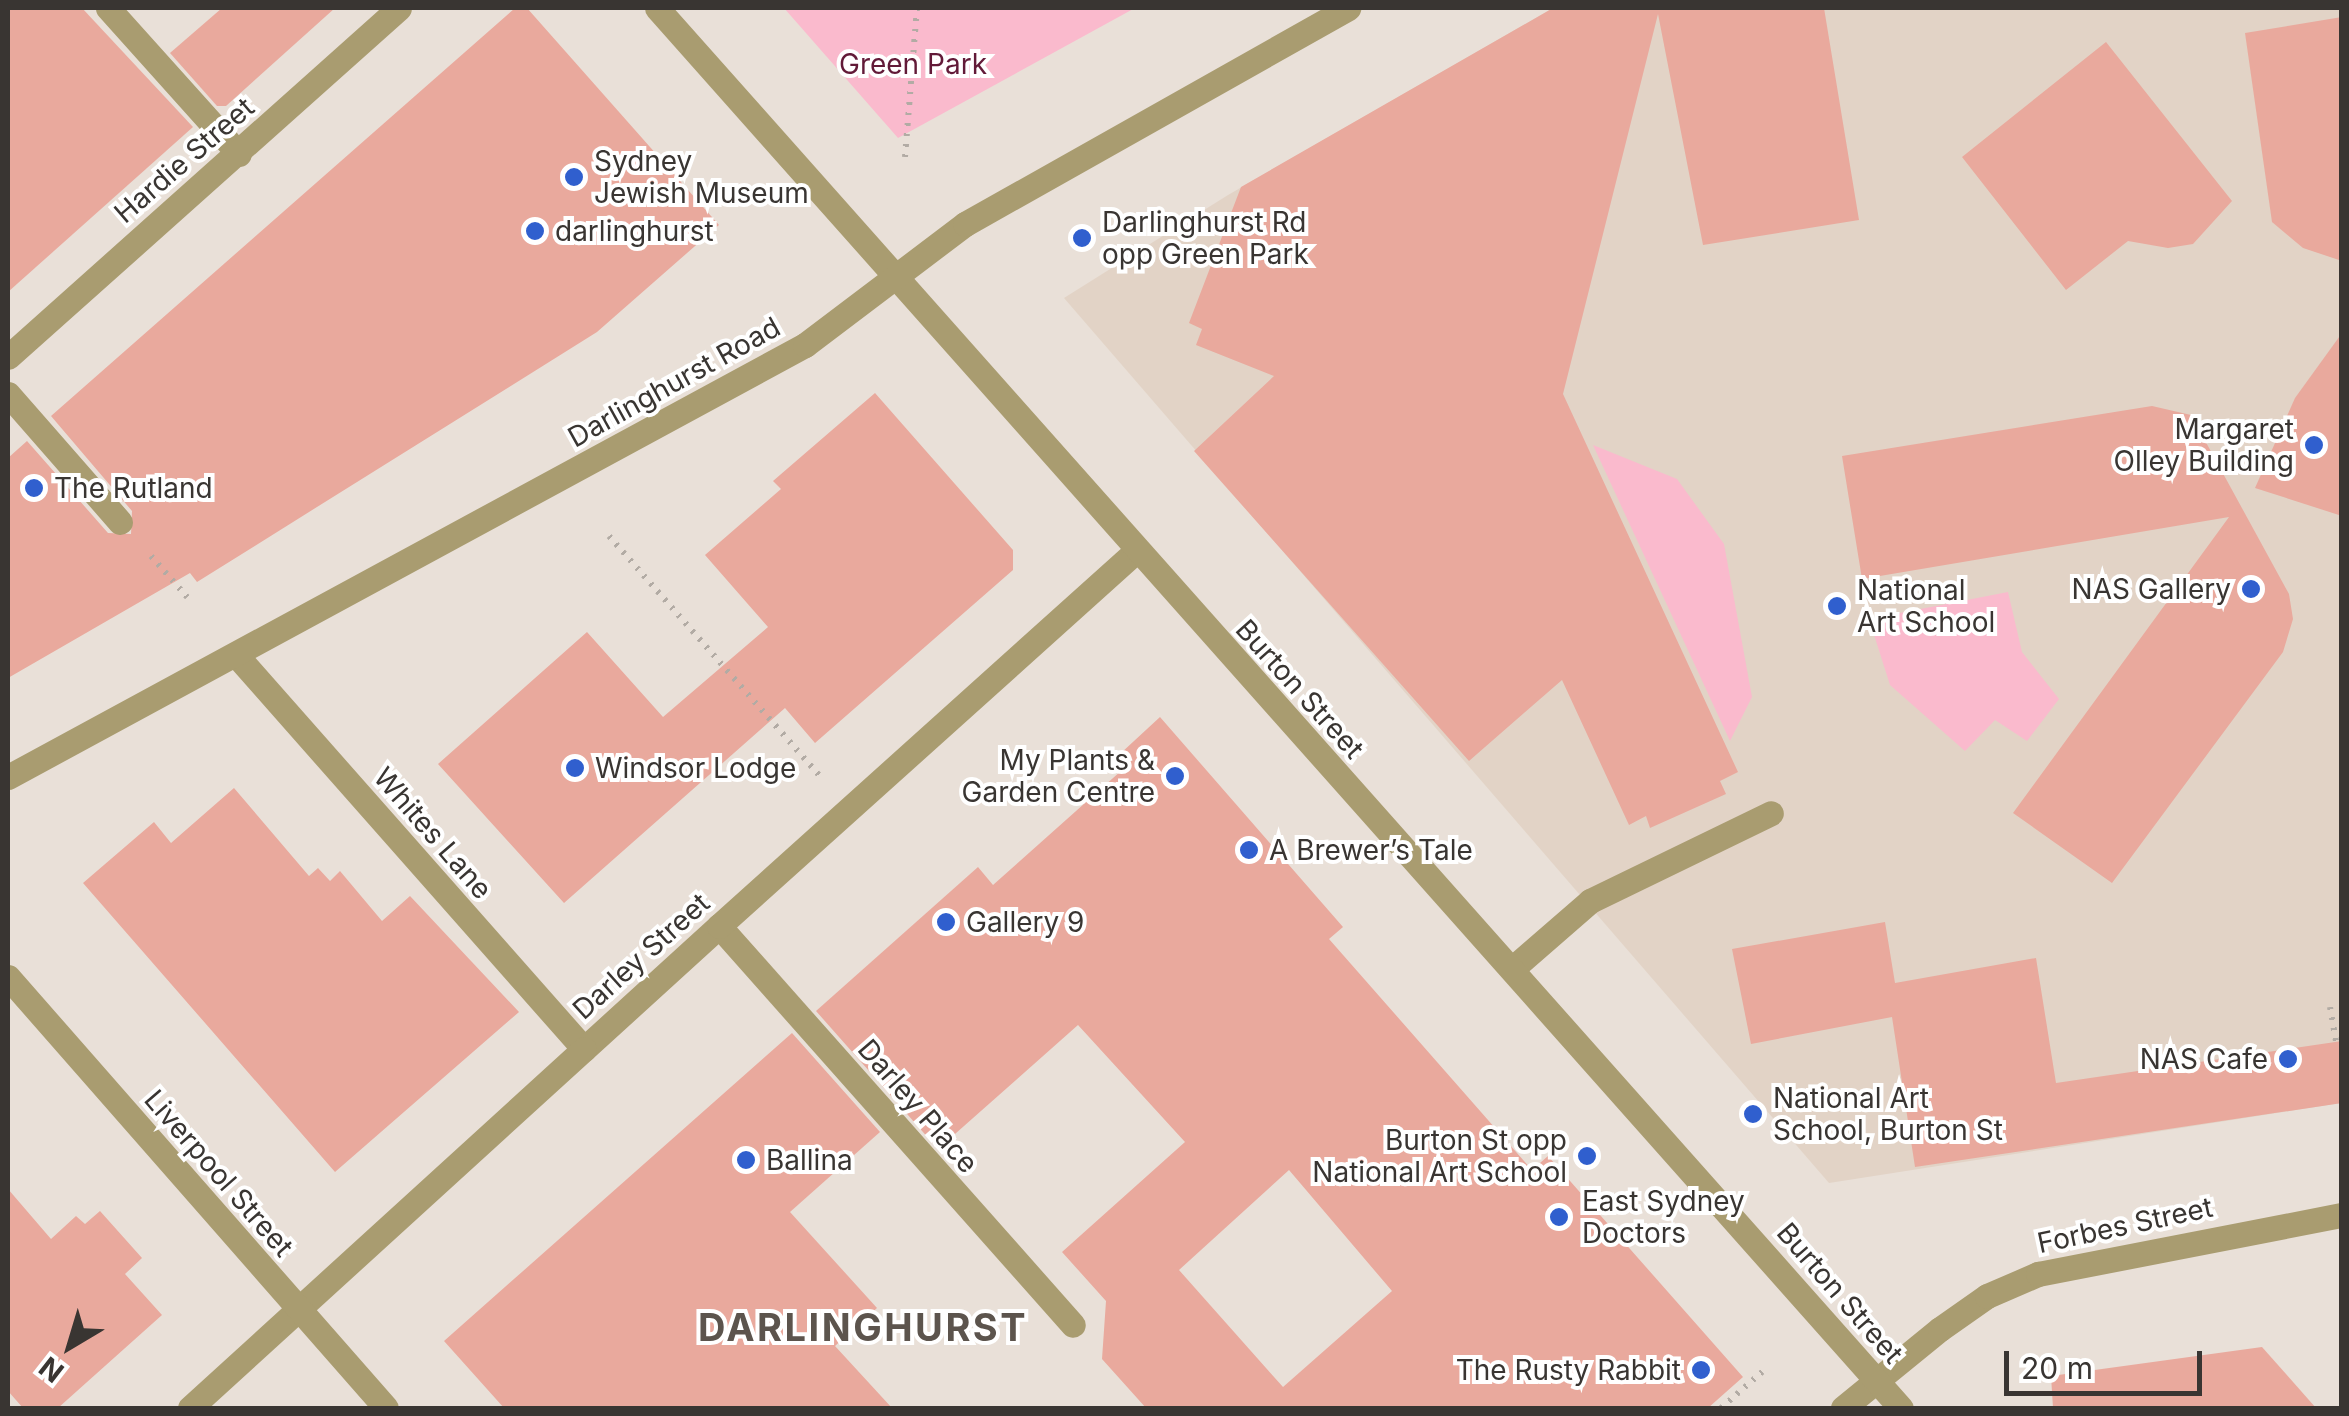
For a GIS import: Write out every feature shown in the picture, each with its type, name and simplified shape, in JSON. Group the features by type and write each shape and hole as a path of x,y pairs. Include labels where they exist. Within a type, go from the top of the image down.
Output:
{"street":[{"path":"108,8 239,154"},
{"name":"Hardie Street","path":"8,357 399,8"},
{"name":"Burton Street","path":"657,8 1135,552 1514,968 1902,1408"},
{"name":"Darlinghurst Road","path":"8,777 238,656 804,345 897,280 964,224 1348,8"},
{"path":"8,394 120,522"},
{"name":"Darley Street","path":"190,1408 297,1307 1135,552"},
{"name":"Whites Lane","path":"238,656 584,1049"},
{"path":"1514,968 1590,901 1771,813"},
{"name":"Darley Place","path":"720,926 1072,1325"},
{"name":"Liverpool Street","path":"8,977 386,1408"},
{"name":"Forbes Street","path":"1843,1408 1987,1296 2038,1274 2342,1216"}],"path":[{"path":"905,157 917,8"},
{"path":"609,536 849,809"},
{"path":"2330,1007 2336,1042"},
{"path":"1721,1408 1762,1372"}],"shaded area":[{"name":"National Art School","path":"1553,8 2341,8 2341,1103 1829,1183 1064,298 1228,195"}],"green space":[{"name":"Green Park","path":"784,8 1135,8 898,138"},
{"path":"1593,445 1677,479 1724,544 1752,697 1730,741"},
{"path":"2008,592 2022,652 2059,699 2027,741 1995,720 1965,751 1890,685 1869,619"}],"building":[{"path":"8,8 82,8 193,127 8,292"},
{"path":"222,8 335,8 226,106 217,106 170,53"},
{"path":"515,8 527,8 719,225 597,332 197,582 190,573 8,678 8,458 27,441 108,533 131,534 132,511 51,416"},
{"path":"1553,8 1824,8 1859,220 1703,245 1658,14 1563,394 1738,772 1720,781 1726,794 1650,828 1646,816 1629,825 1562,680 1469,761 1194,451 1274,376 1196,345 1202,329 1189,323 1241,187"},
{"path":"2342,17 2342,261 2303,248 2272,222 2245,33"},
{"path":"2106,42 2232,201 2193,244 2168,248 2128,241 2066,290 1962,157"},
{"name":"Margaret Olley Building","path":"2342,333 2342,516 2255,488 2295,398"},
{"path":"875,393 1013,550 1013,570 815,743 785,708 564,903 438,764 587,632 663,717 768,627 705,555 781,489 773,481"},
{"path":"2152,406 2191,415 2289,594 2293,619 2283,652 2112,883 2013,813 2229,517 1862,579 1842,456"},
{"path":"1160,717 1343,927 1329,939 1532,1170 1548,1156 1743,1377 1708,1408 1146,1408 1102,1359 1106,1301 1062,1252 1185,1142 1078,1025 938,1149 816,1011 978,867 993,885 1131,762 1121,753","holes":["1289,1170 1392,1291 1283,1387 1179,1270"]},
{"path":"234,788 309,876 318,868 330,881 340,871 382,921 410,896 519,1012 335,1172 83,883 154,822 171,843"},
{"path":"1885,922 1895,983 2036,958 2056,1083 2342,1041 2342,1103 1915,1167 1892,1017 1751,1044 1732,949"},
{"path":"792,1033 880,1132 790,1212 877,1308 835,1346 892,1408 504,1408 444,1341"},
{"path":"8,1189 51,1239 76,1216 85,1224 100,1211 142,1258 125,1274 162,1315 58,1408 23,1408 8,1391"},
{"path":"2262,1347 2316,1408 2053,1408 2051,1376"}],"place":[{"name":"Sydney Jewish Museum","path":"574,177"},
{"name":"darlinghurst","path":"535,231"},
{"name":"Darlinghurst Rd opp Green Park","path":"1082,238"},
{"name":"Margaret Olley Building","path":"2314,445"},
{"name":"The Rutland","path":"34,488"},
{"name":"NAS Gallery","path":"2251,589"},
{"name":"National Art School","path":"1837,606"},
{"name":"Windsor Lodge","path":"575,768"},
{"name":"My Plants & Garden Centre","path":"1175,776"},
{"name":"A Brewer’s Tale","path":"1249,850"},
{"name":"Gallery 9","path":"946,922"},
{"name":"NAS Cafe","path":"2288,1059"},
{"name":"National Art School, Burton St","path":"1753,1114"},
{"name":"Burton St opp National Art School","path":"1587,1156"},
{"name":"Ballina","path":"746,1160"},
{"name":"East Sydney Doctors","path":"1559,1217"},
{"name":"The Rusty Rabbit","path":"1701,1370"}],"district":[{"name":"DARLINGHURST","path":"863,1328"}]}
